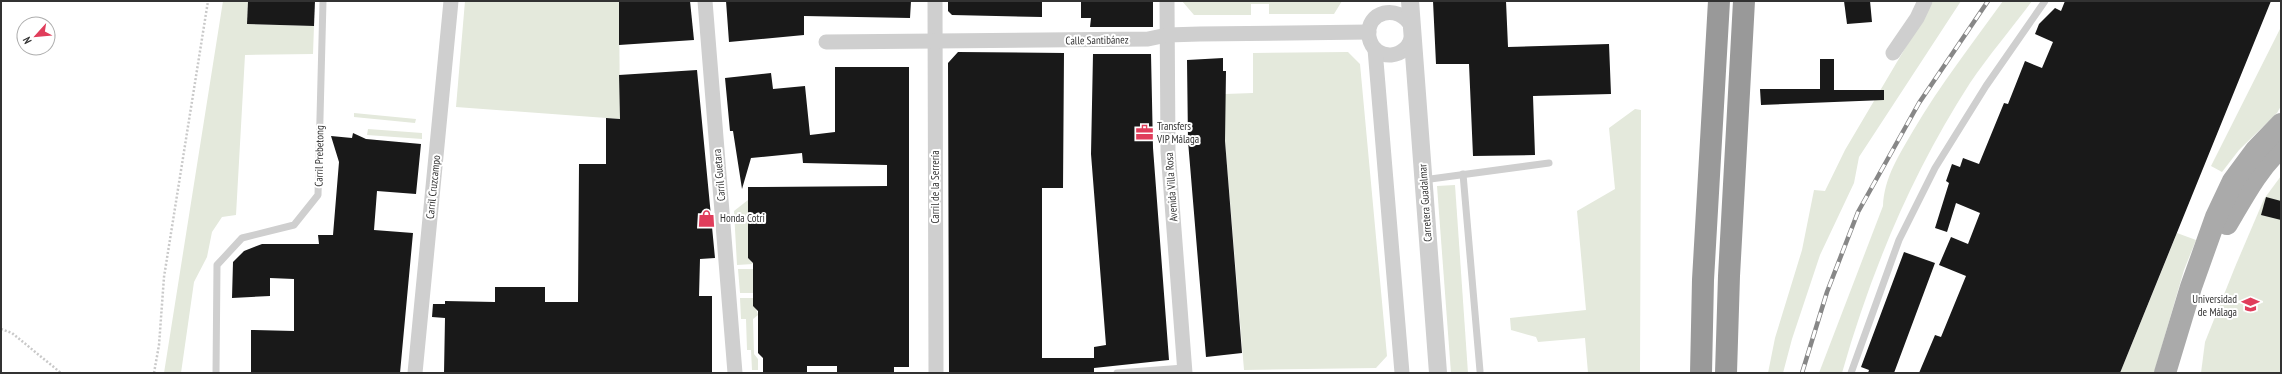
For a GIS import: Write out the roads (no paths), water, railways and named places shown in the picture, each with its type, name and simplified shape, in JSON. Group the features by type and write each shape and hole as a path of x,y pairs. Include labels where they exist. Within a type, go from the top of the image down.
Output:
{"highway":[{"path":"1701,373 1703,280 1719,1"},
{"path":"1726,373 1729,276 1744,1"}],"main road":[{"path":"2166,373 2191,287 2216,217 2233,181 2256,150 2281,124"},
{"path":"2174,373 2203,284 2227,225 2248,187 2270,156 2281,147"}],"street":[{"name":"Carril Cruzcampo","path":"415,373 450,1"},
{"name":"Carril Guetara","path":"705,1 735,373"},
{"name":"Carril de la Serrería","path":"935,1 936,373"},
{"name":"Avenida Villa Rosa","path":"1167,1 1168,151 1185,370"},
{"name":"Carretera Guadalmar","path":"1410,1 1438,373"},
{"path":"1893,53 1917,18 1925,1"},
{"path":"1379,8 1399,13 1408,21 1412,30 1409,46 1399,54 1386,55 1375,49 1371,44 1369,32 1379,8"},
{"name":"Calle Santibánez","path":"826,42 1148,39 1167,35 1369,32"},
{"path":"1375,49 1402,373"}],"lane":[{"name":"Carril Prebetong","path":"216,373 217,265 242,238 294,225 318,195 323,1"},
{"path":"1851,373 1899,240 1935,168 1986,86 2045,1"},
{"path":"1423,180 1550,163"},
{"path":"1463,174 1480,371"},
{"path":"1117,373 1185,370"}],"railway":[{"path":"1802,373 1827,292 1858,212 1919,103 1988,1"}],"place":[{"name":"Transfers VIP Málaga","path":"1144,132"},
{"name":"Honda Cotri","path":"707,218"},
{"name":"Universidad de Málaga","path":"2250,305"}]}
